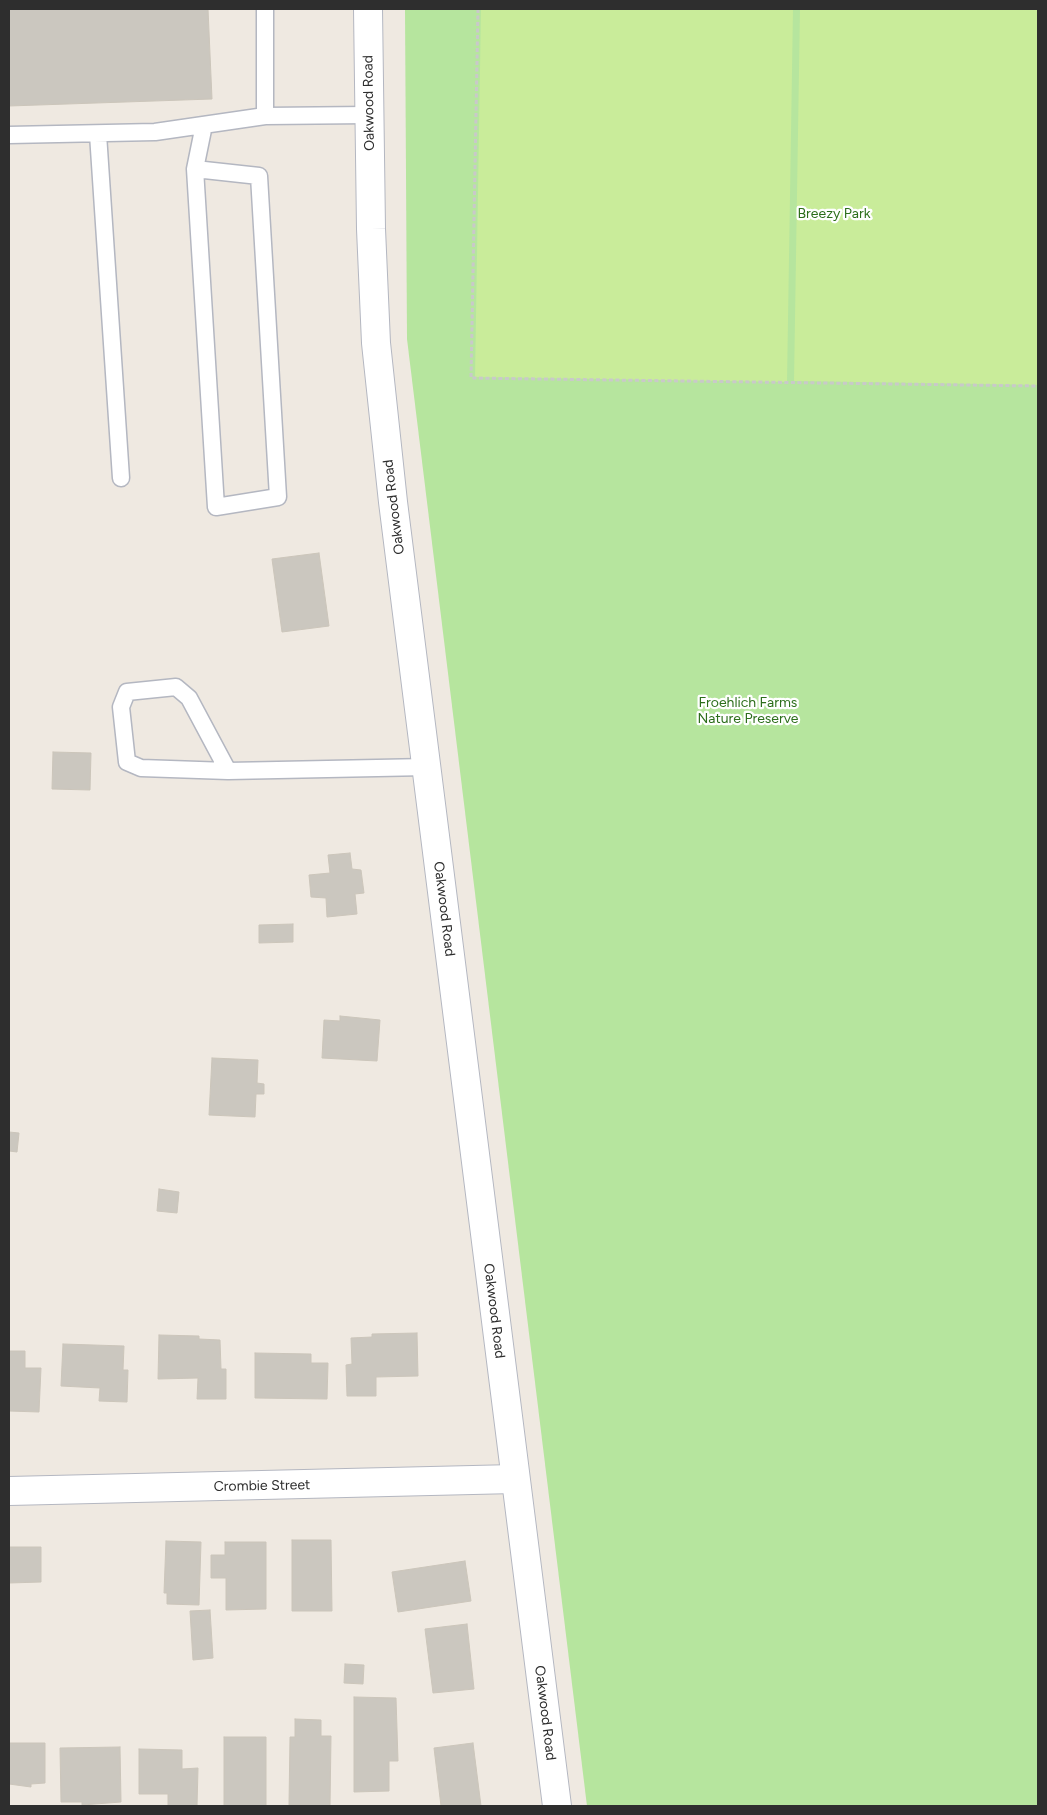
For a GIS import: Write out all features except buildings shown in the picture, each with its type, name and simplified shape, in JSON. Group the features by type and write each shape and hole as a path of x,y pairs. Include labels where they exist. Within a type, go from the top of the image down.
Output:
{"main road":[{"name":"Oakwood Road","path":"368,9 369,115 376,343 393,502 557,1806"},
{"name":"Crombie Street","path":"9,1492 515,1479"}],"lane":[{"path":"265,9 265,116"},
{"path":"9,135 155,132 265,116 369,115"},
{"path":"195,168 259,176 278,497 216,507 195,168 204,125"},
{"path":"98,134 121,478"},
{"path":"228,771 189,698 176,687 127,692 121,708 127,762 141,768 228,771 427,767"}],"path":[{"path":"478,9 470,378 1038,386"}],"green space":[{"name":"Froehlich Farms Nature Preserve","path":"405,9 1038,9 1038,1806 587,1806 407,339"},
{"path":"481,9 793,9 787,382 475,377"},
{"name":"Breezy Park","path":"800,9 1038,9 1038,385 794,381"}]}
